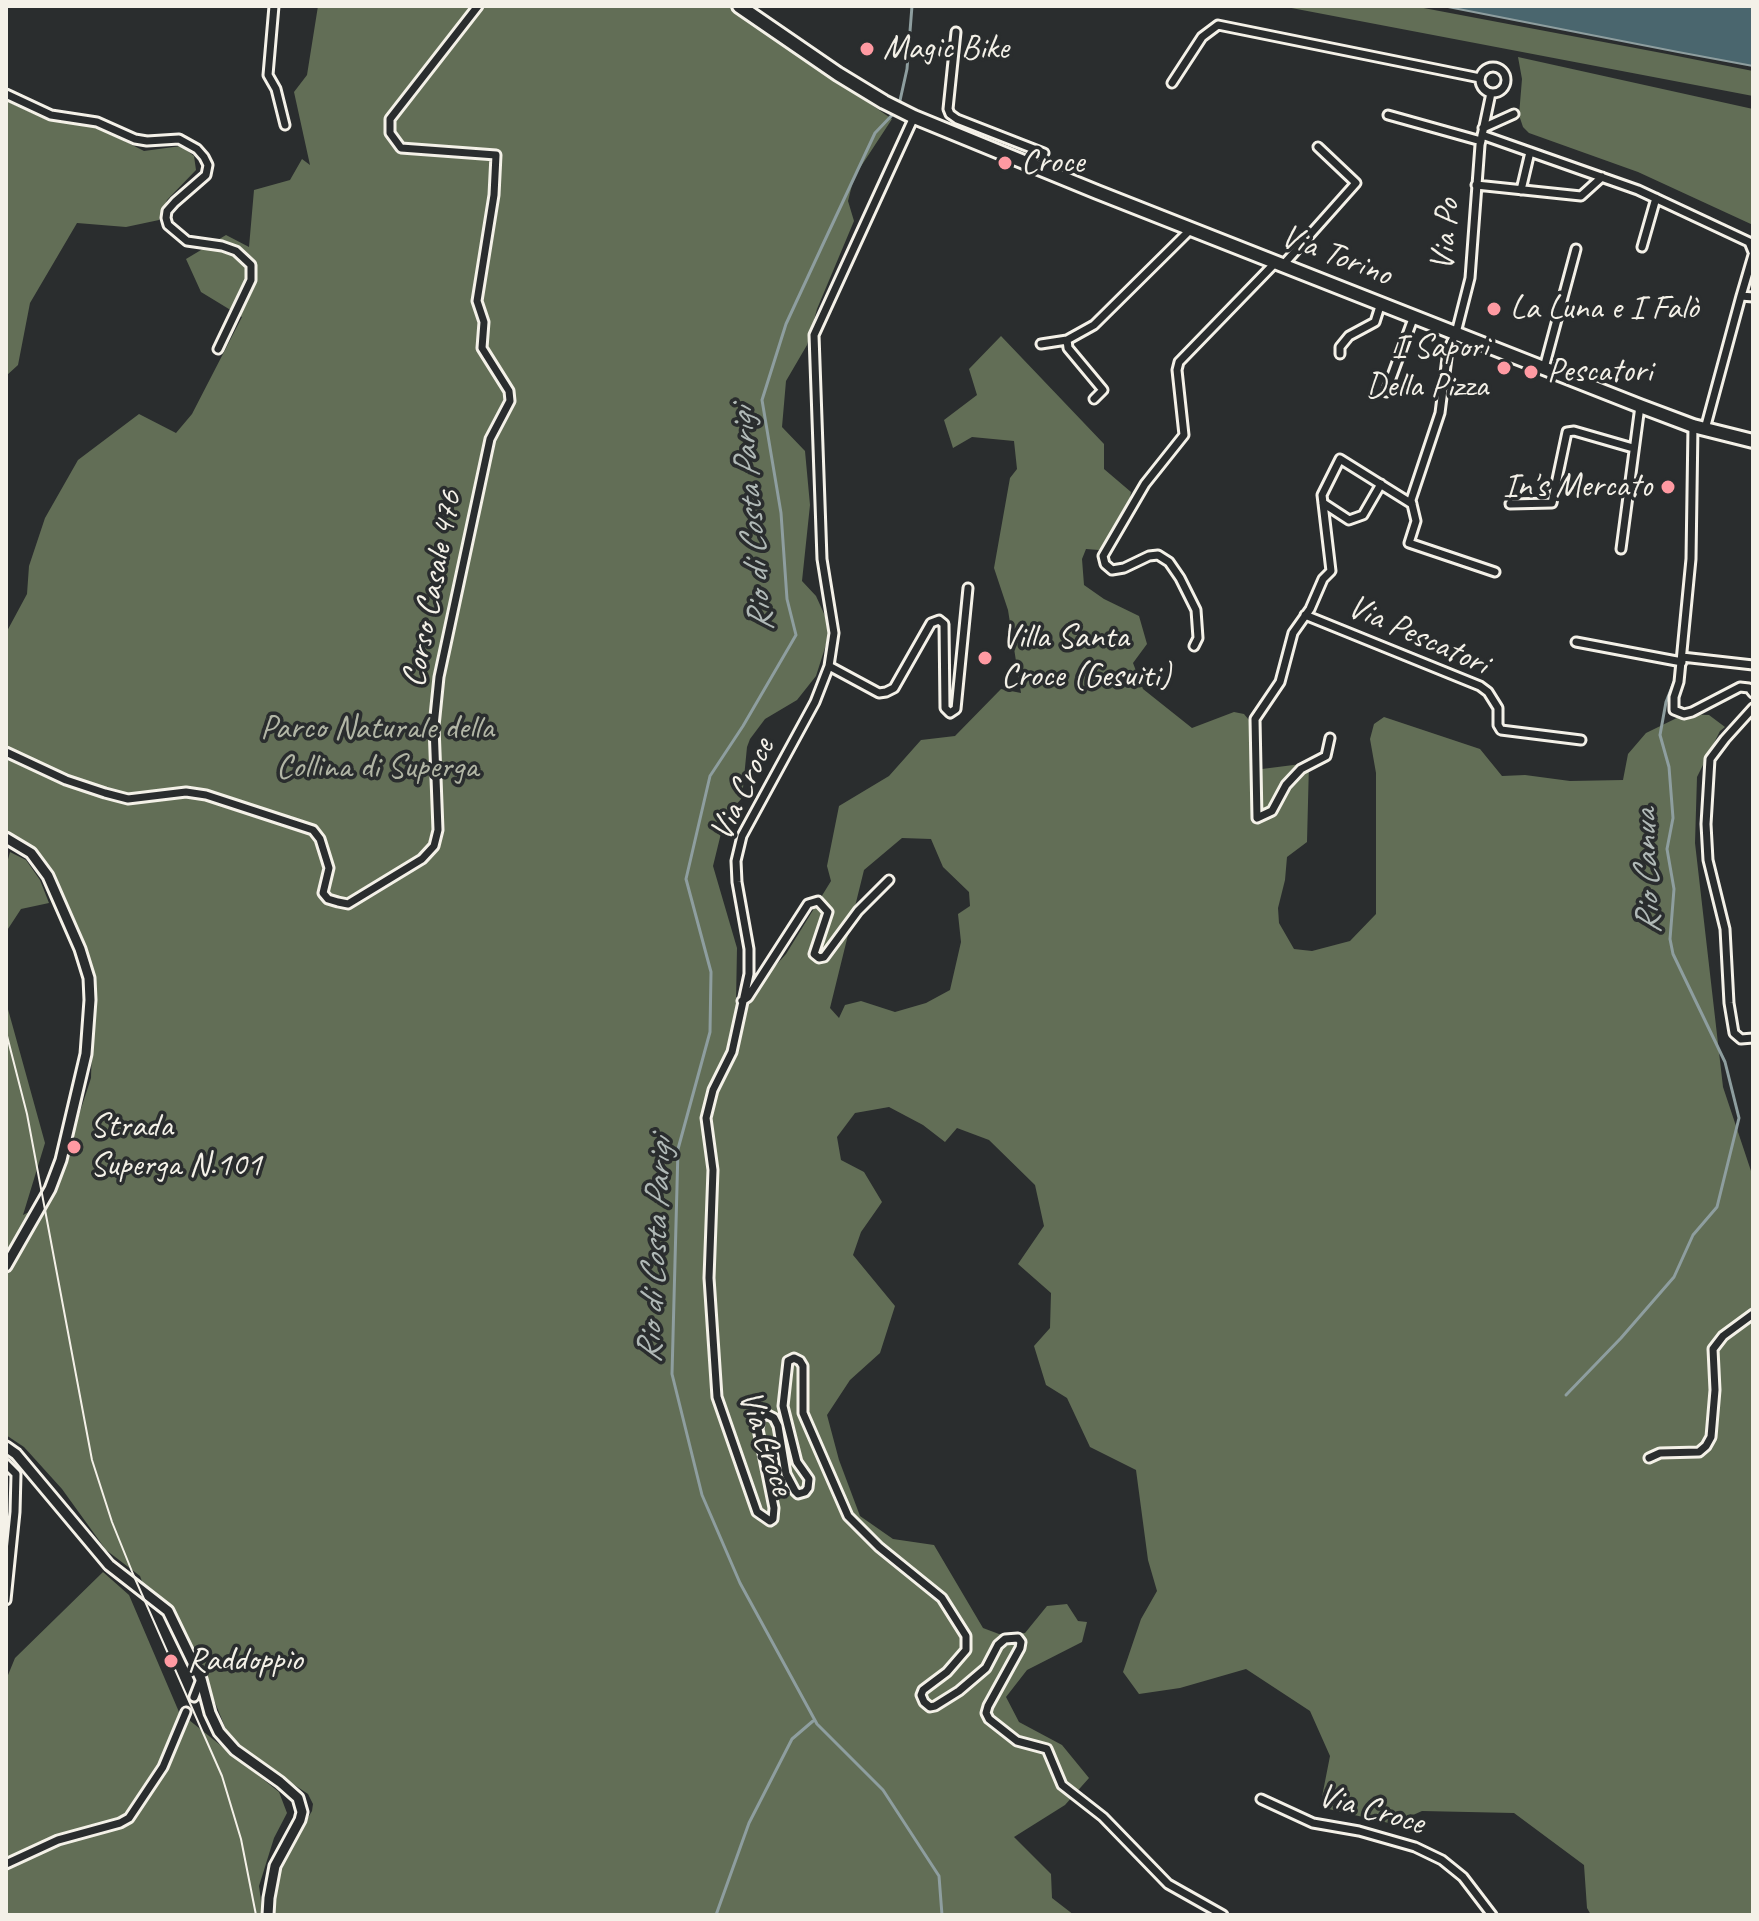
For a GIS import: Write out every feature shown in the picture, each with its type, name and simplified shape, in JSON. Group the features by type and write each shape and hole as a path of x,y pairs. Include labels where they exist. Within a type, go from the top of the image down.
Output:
{"main road":[{"name":"Via Torino","path":"739,6 826,66 904,112 1640,406 1699,427 1753,441"}],"street":[{"path":"274,6 268,75 276,89 285,125"},
{"name":"Corso Casale 476","path":"6,752 66,780 116,796 128,799 186,792 206,795 313,830 320,839 329,868 323,893 328,899 338,902 348,904 422,859 434,846 438,830 434,726 439,677 490,439 510,401 509,391 482,348 484,322 477,301 494,195 496,155 401,148 390,133 390,119 478,6"},
{"path":"1172,83 1202,37 1218,25 1480,78"},
{"path":"956,32 948,85 950,114 1044,153"},
{"path":"1493,67 1502,70 1506,84 1502,90 1491,93 1484,89 1480,78 1487,68 1493,67"},
{"name":"Via Po","path":"1456,333 1470,278 1476,185 1491,93"},
{"path":"6,94 51,115 97,122 147,141 179,139 197,149 208,165 206,175 167,211 168,225 187,241 236,251 251,265 251,280 218,349"},
{"name":"Via Croce","path":"904,112 814,335 822,559 834,633 829,666 815,702 742,836 736,861 749,949 749,974 732,1052 713,1090 706,1118 713,1170 709,1278 717,1397 757,1512 765,1519 773,1519 772,1493 758,1429 760,1418 766,1414 774,1418 786,1474 798,1494 805,1492 809,1479 797,1462 783,1406 788,1361 794,1358 803,1366 803,1413 848,1516 879,1547 942,1598 966,1636 966,1650 947,1672 923,1690 921,1695 924,1702 930,1707 935,1706 959,1691 986,1668 998,1645 1005,1639 1018,1638 1020,1648 988,1706 986,1713 989,1719 1017,1741 1047,1749 1062,1785 1103,1817 1168,1884 1223,1915"},
{"path":"1482,135 1514,114"},
{"path":"1388,115 1482,135 1602,177 1656,198 1749,242 1753,254 1699,427 1691,559 1674,710 1679,713 1692,712 1740,687 1749,688 1753,693"},
{"path":"1005,154 1010,140"},
{"path":"1194,646 1198,638 1196,610 1169,562 1158,555 1149,556 1112,570 1105,564 1103,556 1145,484 1184,435 1177,370 1179,362 1280,264 1356,183 1318,147"},
{"path":"1521,190 1530,152"},
{"path":"1476,185 1581,196 1602,177"},
{"path":"1642,247 1656,198"},
{"path":"1041,344 1067,340 1094,325 1191,229"},
{"path":"1544,368 1576,249"},
{"path":"1741,296 1753,297"},
{"path":"1340,354 1340,347 1349,336 1375,322 1381,303"},
{"path":"1386,392 1414,316"},
{"path":"1456,333 1448,350 1440,413 1412,504 1416,521 1409,543 1495,572"},
{"path":"1067,340 1068,348 1103,390 1094,399"},
{"path":"1621,549 1640,406"},
{"path":"1510,504 1552,503 1565,435 1574,431 1633,448"},
{"name":"Via Pescatori","path":"1412,504 1340,459 1322,495 1331,571 1323,579 1305,615 1480,686 1498,708 1501,730 1581,740"},
{"path":"1323,503 1349,520 1363,515 1381,484"},
{"path":"829,666 879,693 886,692 894,688 931,623 939,620 944,624 945,708 950,713 956,709 968,588"},
{"path":"1305,615 1293,633 1280,682 1255,719 1257,818 1272,811 1286,785 1301,769 1326,756 1330,738"},
{"path":"1576,642 1682,659 1753,665"},
{"path":"1753,708 1710,759 1706,824 1708,860 1725,929 1734,1033 1741,1039 1753,1038"},
{"path":"6,838 31,853 48,876 80,949 89,978 90,1000 86,1054 61,1160 50,1189 6,1266"},
{"path":"742,1001 748,997 808,904 818,901 828,912 814,954 824,957 858,911 889,880"},
{"path":"1649,1458 1660,1453 1699,1452 1706,1446 1711,1437 1715,1390 1713,1349 1723,1336 1753,1314"},
{"path":"6,1447 16,1454 109,1565 168,1611 201,1679 210,1713 219,1732 235,1750 293,1792 301,1805 300,1820 275,1866 268,1915"},
{"path":"6,1464 16,1474 6,1600"},
{"path":"194,1697 201,1679"},
{"path":"6,1864 58,1840 129,1818 163,1767 186,1712"},
{"name":"Via Croce","path":"1261,1799 1313,1823 1359,1831 1415,1847 1463,1877 1492,1915"}],"green space":[{"name":"Parco Naturale della Collina di Superga","path":"318,6 729,6 892,119 854,177 848,201 854,221 817,309 807,345 786,381 782,427 805,451 810,505 802,581 816,596 831,629 816,676 797,700 765,719 750,739 742,798 725,817 713,866 737,948 736,1002 754,998 761,982 786,954 831,881 827,866 839,806 889,776 921,740 955,736 1001,689 1021,693 1008,610 994,568 1010,478 1017,469 1014,441 972,437 953,448 944,420 977,395 969,369 1001,336 1104,444 1104,469 1131,492 1124,529 1111,551 1086,549 1082,559 1084,585 1139,616 1147,644 1133,663 1143,689 1192,728 1234,712 1244,714 1258,731 1262,769 1309,763 1307,842 1287,857 1278,908 1279,923 1294,949 1312,951 1350,941 1376,914 1376,773 1370,739 1374,724 1384,717 1480,749 1502,776 1525,775 1570,781 1623,780 1628,754 1646,733 1685,714 1709,715 1725,727 1720,731 1697,777 1695,843 1723,1087 1753,1177 1753,1915 1591,1915 1587,1908 1584,1865 1514,1813 1422,1811 1393,1824 1320,1807 1330,1756 1310,1711 1246,1669 1180,1688 1139,1694 1123,1672 1141,1619 1157,1591 1148,1560 1136,1470 1090,1447 1067,1398 1046,1385 1034,1346 1050,1328 1051,1293 1018,1264 1044,1226 1035,1185 989,1140 957,1128 945,1142 923,1125 889,1107 855,1113 837,1137 841,1160 864,1172 882,1202 861,1232 853,1255 895,1306 880,1353 850,1380 827,1415 839,1460 860,1516 893,1539 934,1545 983,1628 999,1634 1025,1633 1047,1606 1067,1604 1078,1621 1087,1622 1082,1642 1027,1670 1006,1697 1019,1722 1062,1745 1089,1778 1065,1805 1014,1837 1051,1874 1052,1898 1074,1915 273,1915 279,1866 312,1811 313,1804 308,1794 254,1758 227,1732 195,1653 172,1609 146,1592 140,1576 106,1550 62,1489 24,1447 6,1435 6,1002 45,1143 23,1215 51,1201 91,1078 93,1007 90,971 51,869 6,833 6,633 27,594 29,566 45,518 78,460 139,414 176,433 192,414 242,317 201,292 186,259 226,235 249,247 254,190 290,180 302,159 310,165 294,92 307,75","holes":["902,838 931,839 943,867 969,892 970,906 958,914 961,942 950,990 926,1003 895,1012 861,1001 845,1005 839,1018 830,1008 864,870"]},
{"path":"1281,6 1413,6 1667,54 1753,71 1753,96"},
{"path":"1518,57 1753,109 1753,225 1638,172 1529,133 1519,115 1522,79"},
{"path":"6,101 43,118 99,128 144,151 181,146 194,156 196,170 167,200 159,220 126,227 77,223 30,303 18,365 6,376"},
{"path":"10,852 26,860 40,880 49,903 21,909 6,932 6,867"},
{"path":"103,1572 129,1595 179,1712 279,1792 287,1813 274,1838 259,1886 263,1915 6,1915 6,1680 15,1658"}],"water":[{"path":"1443,6 1753,6 1753,66 1678,52"}],"waterway":[{"name":"Rio di Costa Parigi","path":"899,105 907,69 912,6"},
{"name":"Rio di Costa Parigi","path":"895,112 875,133 786,324 762,400 781,513 787,599 796,635 710,776 686,879 711,972 710,1032 678,1149 672,1374 702,1495 740,1583 817,1724 883,1790 939,1876 942,1915"},
{"name":"Rio Canua","path":"1566,1395 1674,1277 1693,1235 1717,1207 1739,1118 1725,1062 1673,954 1670,939 1674,889 1667,849 1673,818 1669,767 1660,735 1677,664"},
{"path":"716,1915 749,1823 792,1739 813,1721"}],"tunnel":[{"path":"186,1712 194,1697"}],"tram line":[{"path":"6,1032 27,1114 92,1460 133,1574 222,1776 241,1839 256,1915"}],"place":[{"name":"Magic Bike","path":"867,49"},
{"name":"Croce","path":"1005,163"},
{"name":"La Luna e I Falò","path":"1494,309"},
{"name":"I Sapori Della Pizza","path":"1504,368"},
{"name":"Pescatori","path":"1531,372"},
{"name":"In's Mercato","path":"1668,487"},
{"name":"Villa Santa Croce (Gesuiti)","path":"985,658"},
{"name":"Strada Superga N.101","path":"74,1147"},
{"name":"Raddoppio","path":"171,1661"}]}
